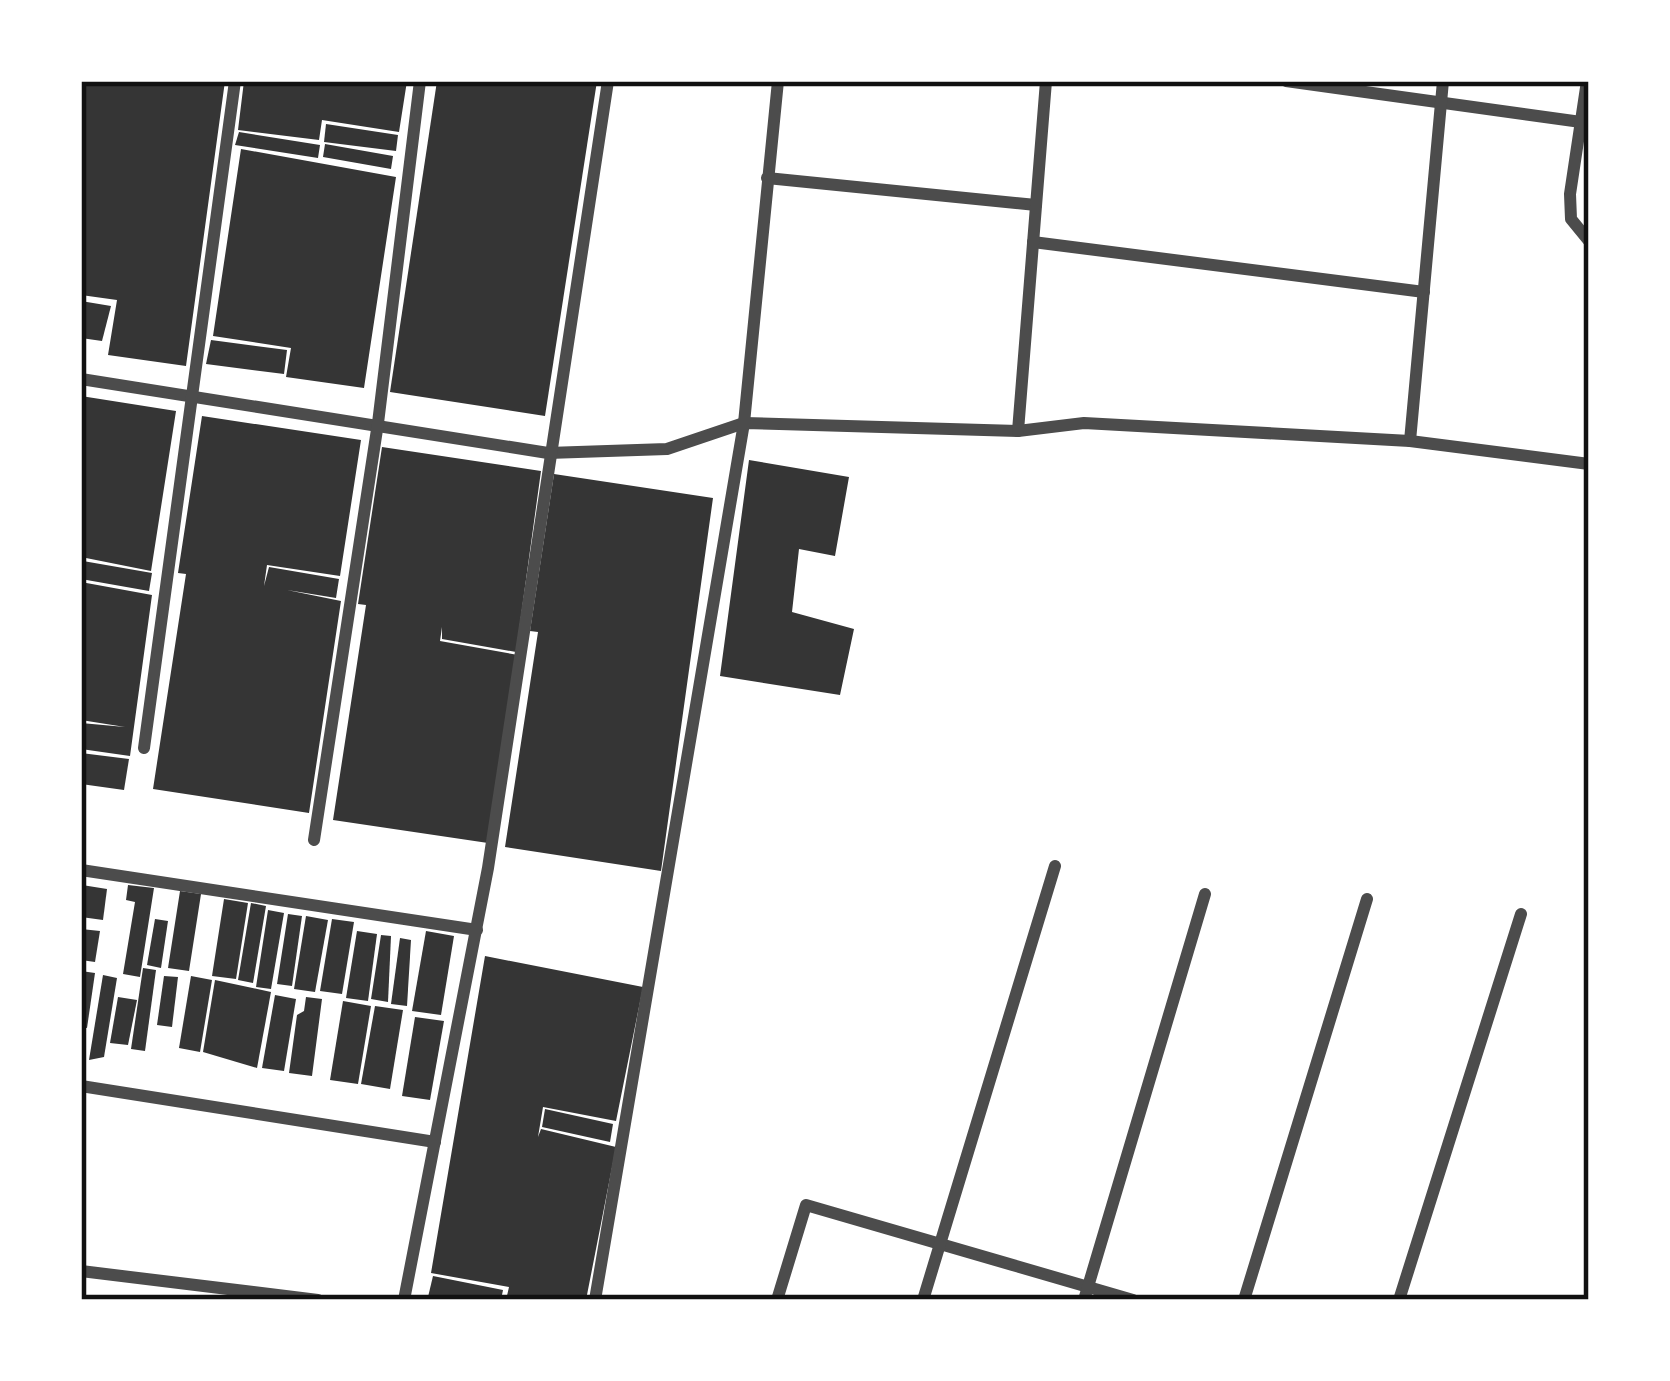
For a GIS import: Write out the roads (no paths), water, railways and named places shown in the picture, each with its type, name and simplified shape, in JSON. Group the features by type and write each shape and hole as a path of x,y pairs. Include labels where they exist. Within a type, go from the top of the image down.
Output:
{"street":[{"path":"144,748 235,81"},
{"path":"314,840 378,423 420,81"},
{"path":"404,1300 477,930 608,81"},
{"path":"595,1300 744,423 778,81"},
{"path":"1018,431 1046,81"},
{"path":"1286,81 1442,99 1581,122"},
{"path":"1410,441 1443,81"},
{"path":"1587,81 1570,206 1571,219 1589,241"},
{"path":"767,178 1036,206"},
{"path":"1033,242 1424,292"},
{"path":"81,379 548,453 667,449 744,423 1018,431 1084,423 1410,441 1589,464"},
{"path":"923,1300 935,1247 1055,866"},
{"path":"81,870 477,930"},
{"path":"1085,1294 1204,894"},
{"path":"1244,1300 1367,899"},
{"path":"1399,1300 1521,914"},
{"path":"81,1086 435,1142"},
{"path":"777,1300 806,1205 1085,1294 1133,1300"},
{"path":"81,1271 318,1300"}]}
